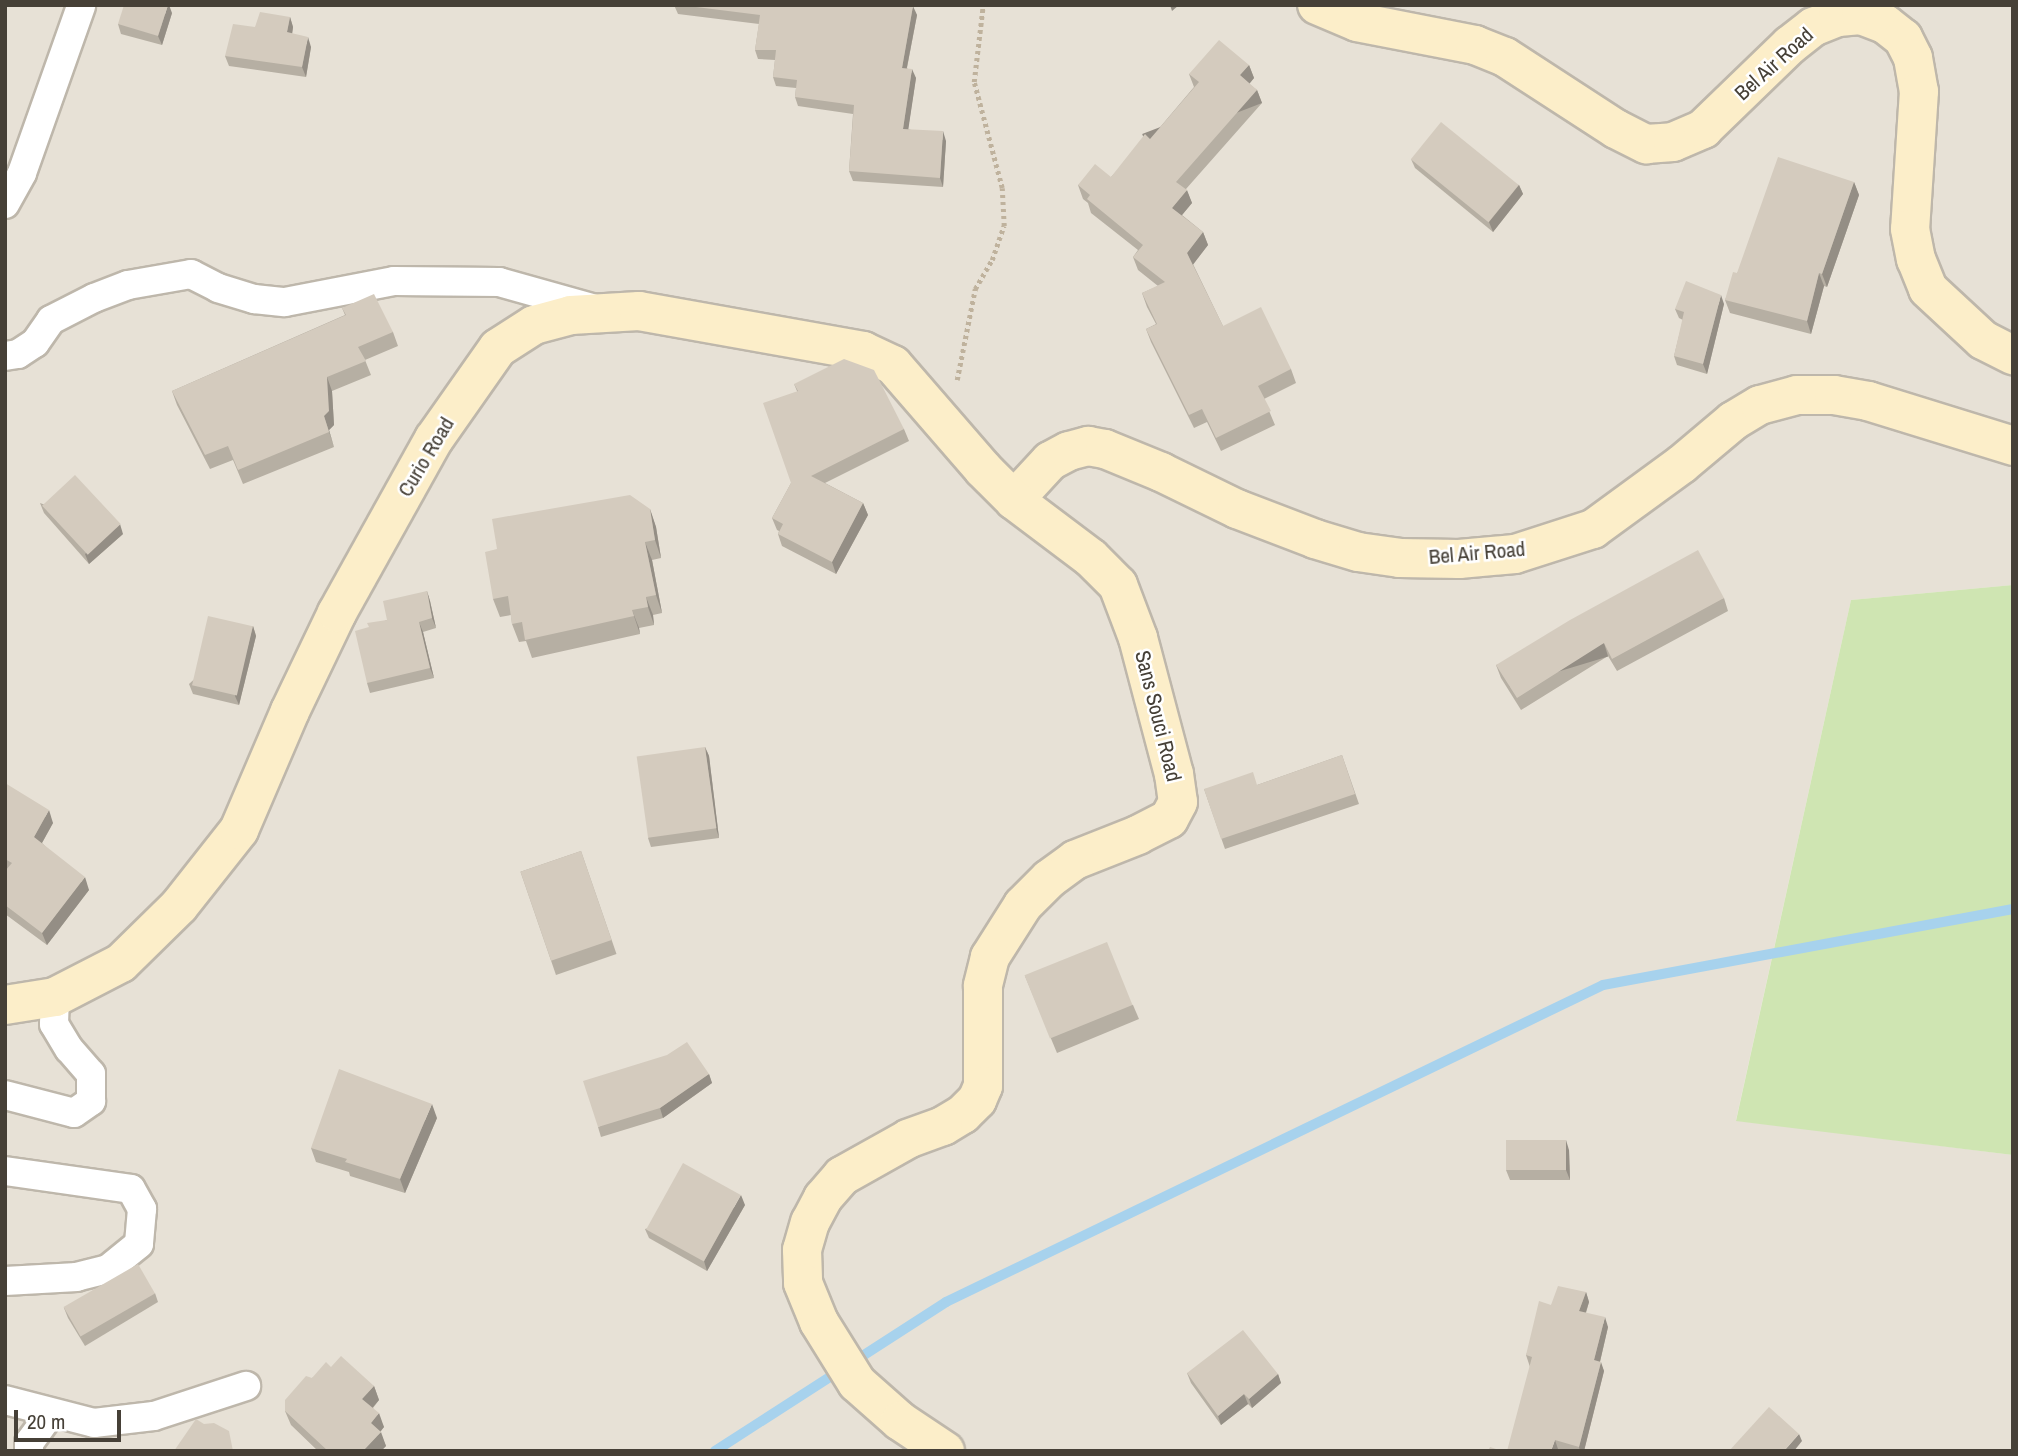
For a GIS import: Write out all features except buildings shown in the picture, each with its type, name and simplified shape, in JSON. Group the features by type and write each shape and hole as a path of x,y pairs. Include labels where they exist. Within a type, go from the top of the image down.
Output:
{"main road":[{"name":"Bel Air Road","path":"1317,5 1357,22 1475,45 1505,57 1616,129 1646,144 1672,142 1703,129 1790,45 1813,27 1838,17 1861,15 1885,24 1903,38 1919,91 1910,229 1916,258 1928,289 1983,340 2013,355"},
{"name":"Curio Road","path":"5,1005 55,997 121,963 179,906 239,831 290,711 337,613 433,439 498,348 534,325 571,315 639,311 863,351 893,365 983,469 1014,500"},
{"name":"Bel Air Road","path":"1014,500 1050,461 1069,451 1088,446 1105,449 1139,462 1237,509 1357,552 1400,558 1459,559 1515,554 1593,529 1682,464 1733,421 1760,405 1797,395 1834,395 1868,401 2013,446"},
{"name":"Sans Souci Road","path":"945,1451 900,1421 857,1383 819,1322 803,1283 802,1250 810,1223 823,1198 842,1176 908,1139 943,1126 964,1114 977,1100 983,1086 983,986 990,957 1023,905 1049,879 1075,860 1138,835 1169,818 1178,802 1174,774 1138,638 1118,586 1091,558 1014,500"}],"street":[{"path":"5,204 22,173 81,6"},
{"path":"5,356 18,354 35,342 51,320 94,298 128,285 191,274 218,288 254,299 285,302 394,281 499,282 606,311"},
{"path":"5,1095 74,1113 91,1101 91,1074 69,1049 54,1024 55,997"},
{"path":"5,1171 131,1188 142,1209 139,1244 108,1269 77,1277 5,1282"},
{"path":"5,1400 50,1414 94,1423 155,1416 246,1386"},
{"path":"29,1451 29,1443 50,1414"}],"path":[{"path":"944,421 961,366 965,324 975,289 992,260 1004,226 1002,188 974,82 984,5"}],"shaded area":[{"path":"5,5 2013,5 2013,585 1851,600 1736,1120 2013,1155 2013,1451 5,1451"}],"green space":[{"path":"2013,585 2013,1155 1736,1121 1851,600"}],"waterway":[{"path":"715,1451 946,1302 1603,985 2013,909"}]}
